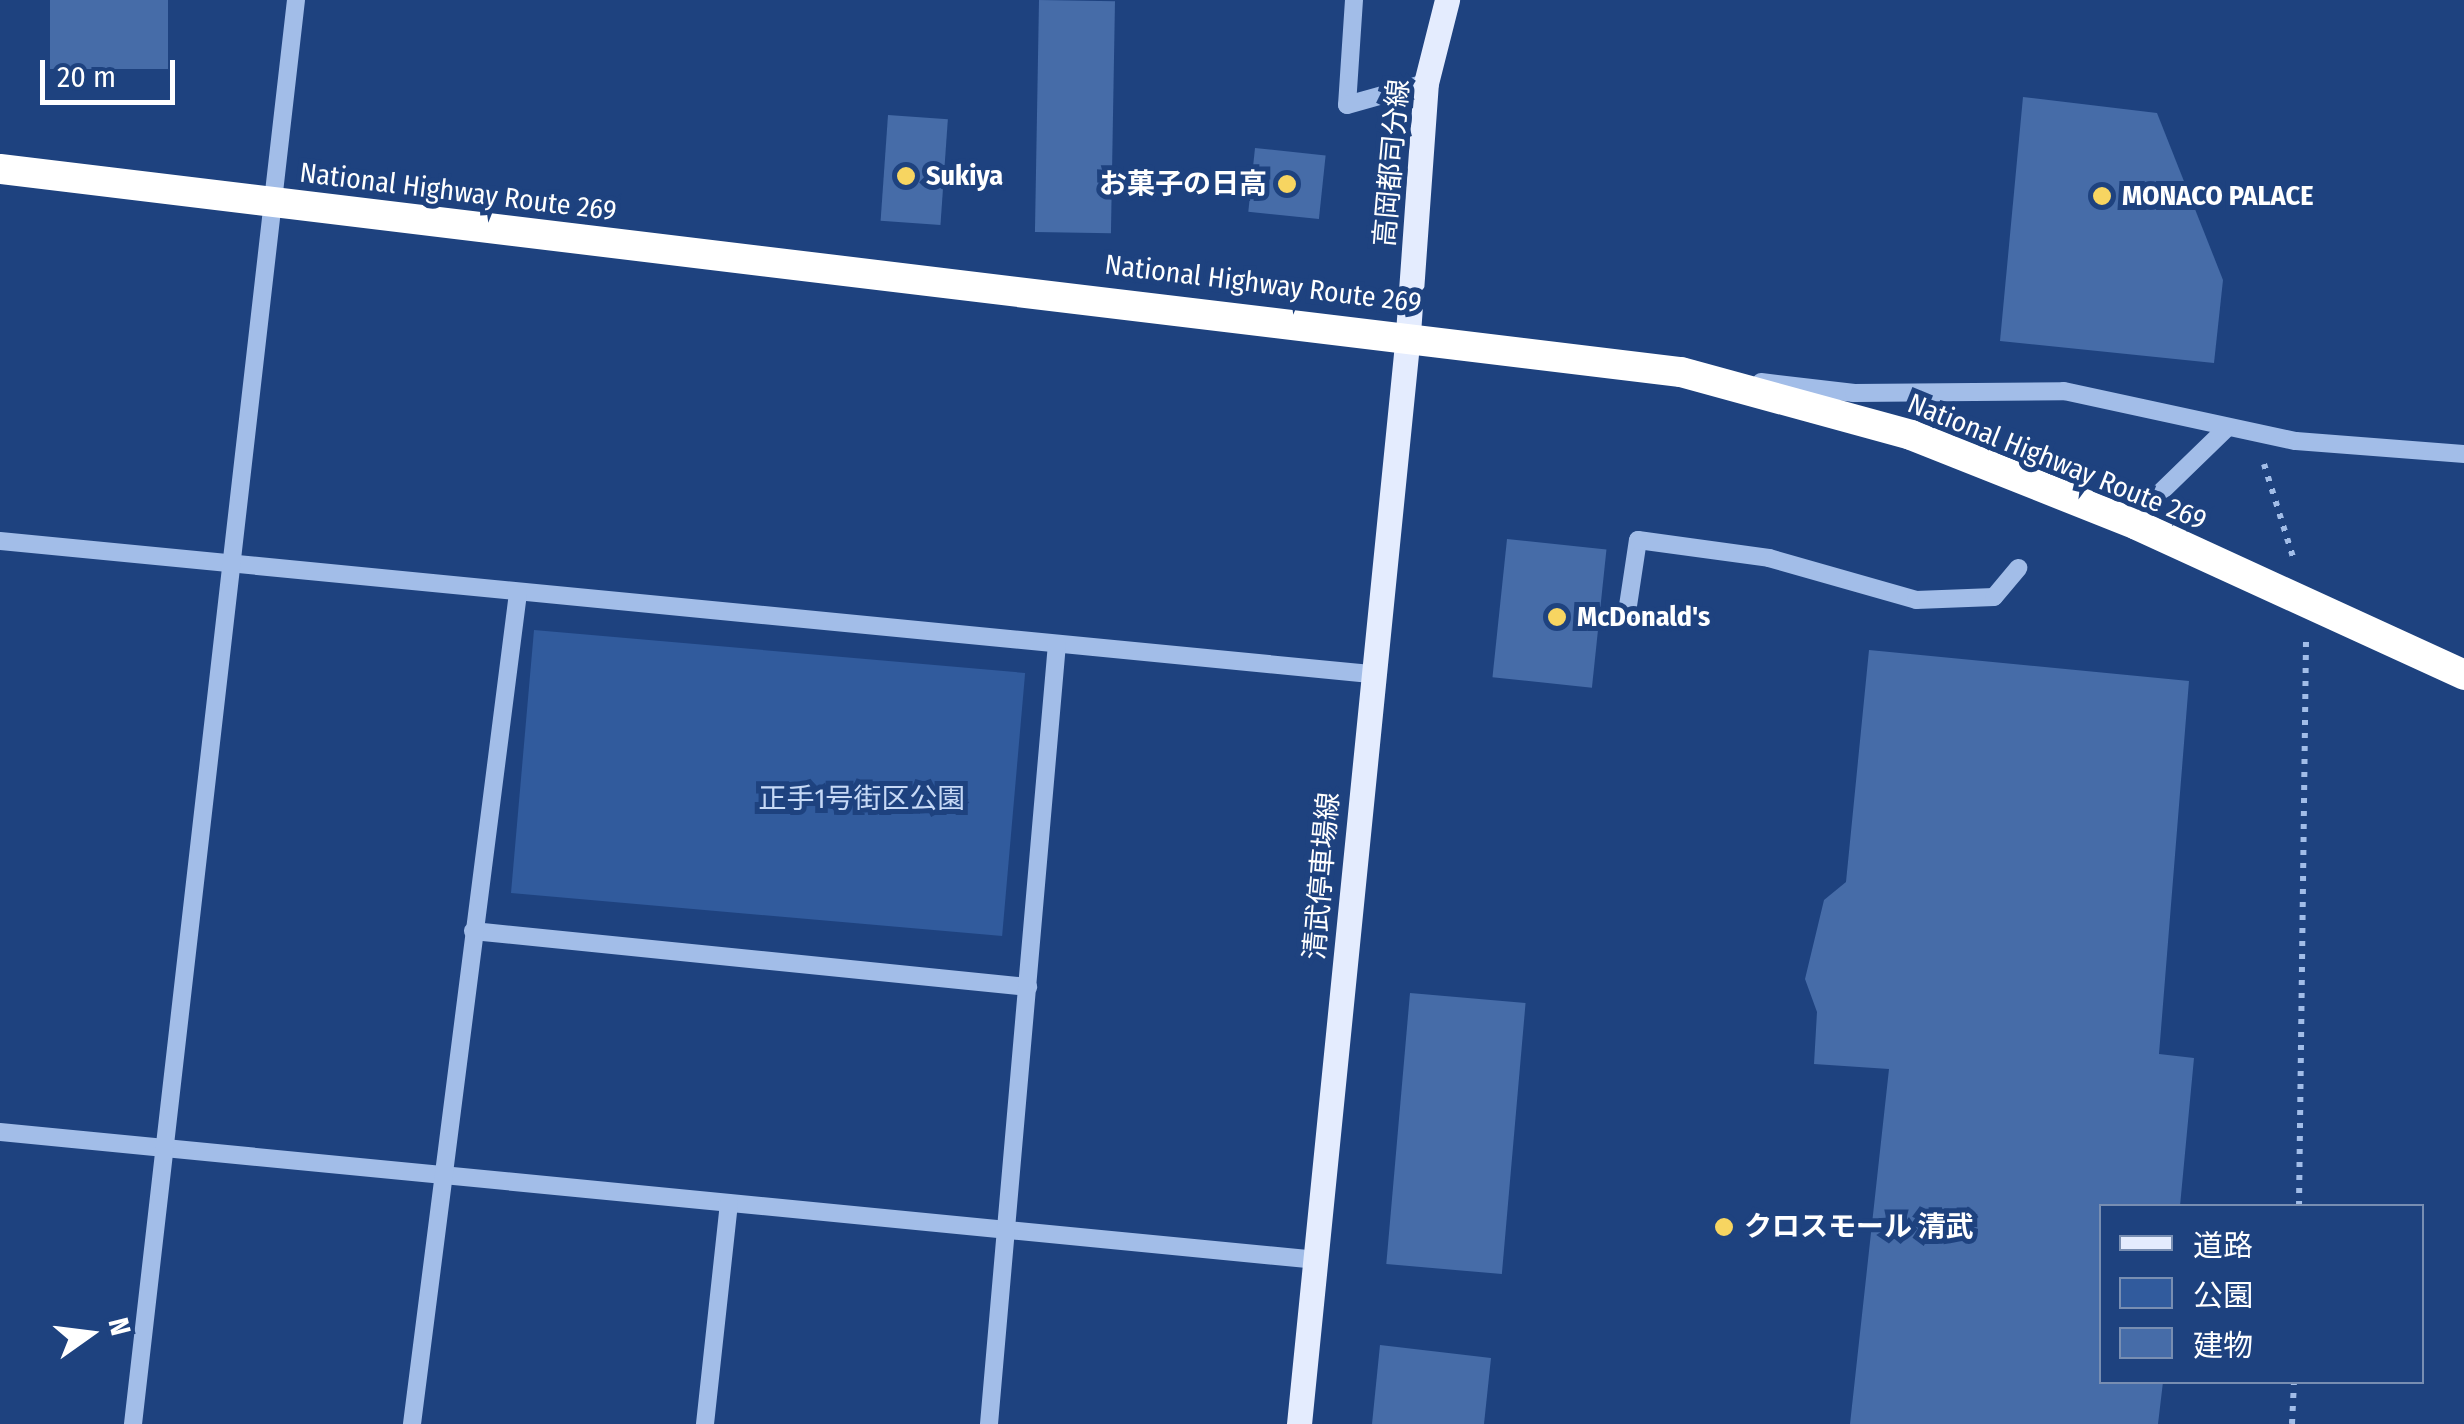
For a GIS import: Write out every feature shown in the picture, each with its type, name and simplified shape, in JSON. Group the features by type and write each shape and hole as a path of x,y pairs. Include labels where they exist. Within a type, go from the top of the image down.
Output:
{"highway":[{"name":"National Highway Route 269","path":"0,168 275,204 1408,334 1681,372 1911,436 2137,526 2464,676"}],"main road":[{"name":"高岡都司分線","path":"1408,334 1426,84 1447,0"},
{"name":"清武停車場線","path":"1298,1424 1318,1260 1371,674 1408,334"}],"street":[{"path":"133,1424 296,0"},
{"path":"1354,0 1347,104 1426,84"},
{"path":"1681,372 1854,393 2064,390 2255,434 2464,454"},
{"path":"2137,526 2133,518 2227,428"},
{"path":"1626,620 1638,540 1769,558 1916,600 1994,596 2018,568"},
{"path":"0,541 1371,674"},
{"path":"412,1424 440,1174 518,593"},
{"path":"990,1424 1057,644"},
{"path":"473,931 1028,986"},
{"path":"0,1132 1318,1260"},
{"path":"705,1424 730,1203"}],"path":[{"path":"2255,434 2306,603 2298,1204"},
{"path":"2292,1424 2294,1384"}],"green space":[{"name":"正手1号街区公園","path":"534,630 1025,673 1002,936 511,893"}],"building":[{"path":"50,0 168,0 168,69 50,69"},
{"path":"1039,0 1115,1 1111,233 1035,232"},
{"name":"MONACO PALACE","path":"2023,97 2157,113 2223,280 2214,363 2000,341"},
{"path":"888,115 948,119 940,225 881,221"},
{"name":"お菓子の日高","path":"1255,148 1326,155 1319,219 1248,212"},
{"path":"1507,539 1606,549 1592,688 1492,677"},
{"path":"1869,650 2189,681 2159,1054 2194,1058 2180,1204 2099,1204 2099,1384 2163,1384 2158,1424 1850,1424 1889,1069 1814,1064 1817,1012 1805,979 1824,900 1846,882"},
{"path":"1410,993 1526,1003 1502,1274 1386,1264"},
{"path":"1380,1345 1491,1358 1484,1424 1372,1424"}],"place":[{"name":"Sukiya","path":"906,176"},
{"name":"お菓子の日高","path":"1287,184"},
{"name":"MONACO PALACE","path":"2102,196"},
{"name":"McDonald's","path":"1557,617"},
{"name":"クロスモール 清武","path":"1724,1227"}]}
